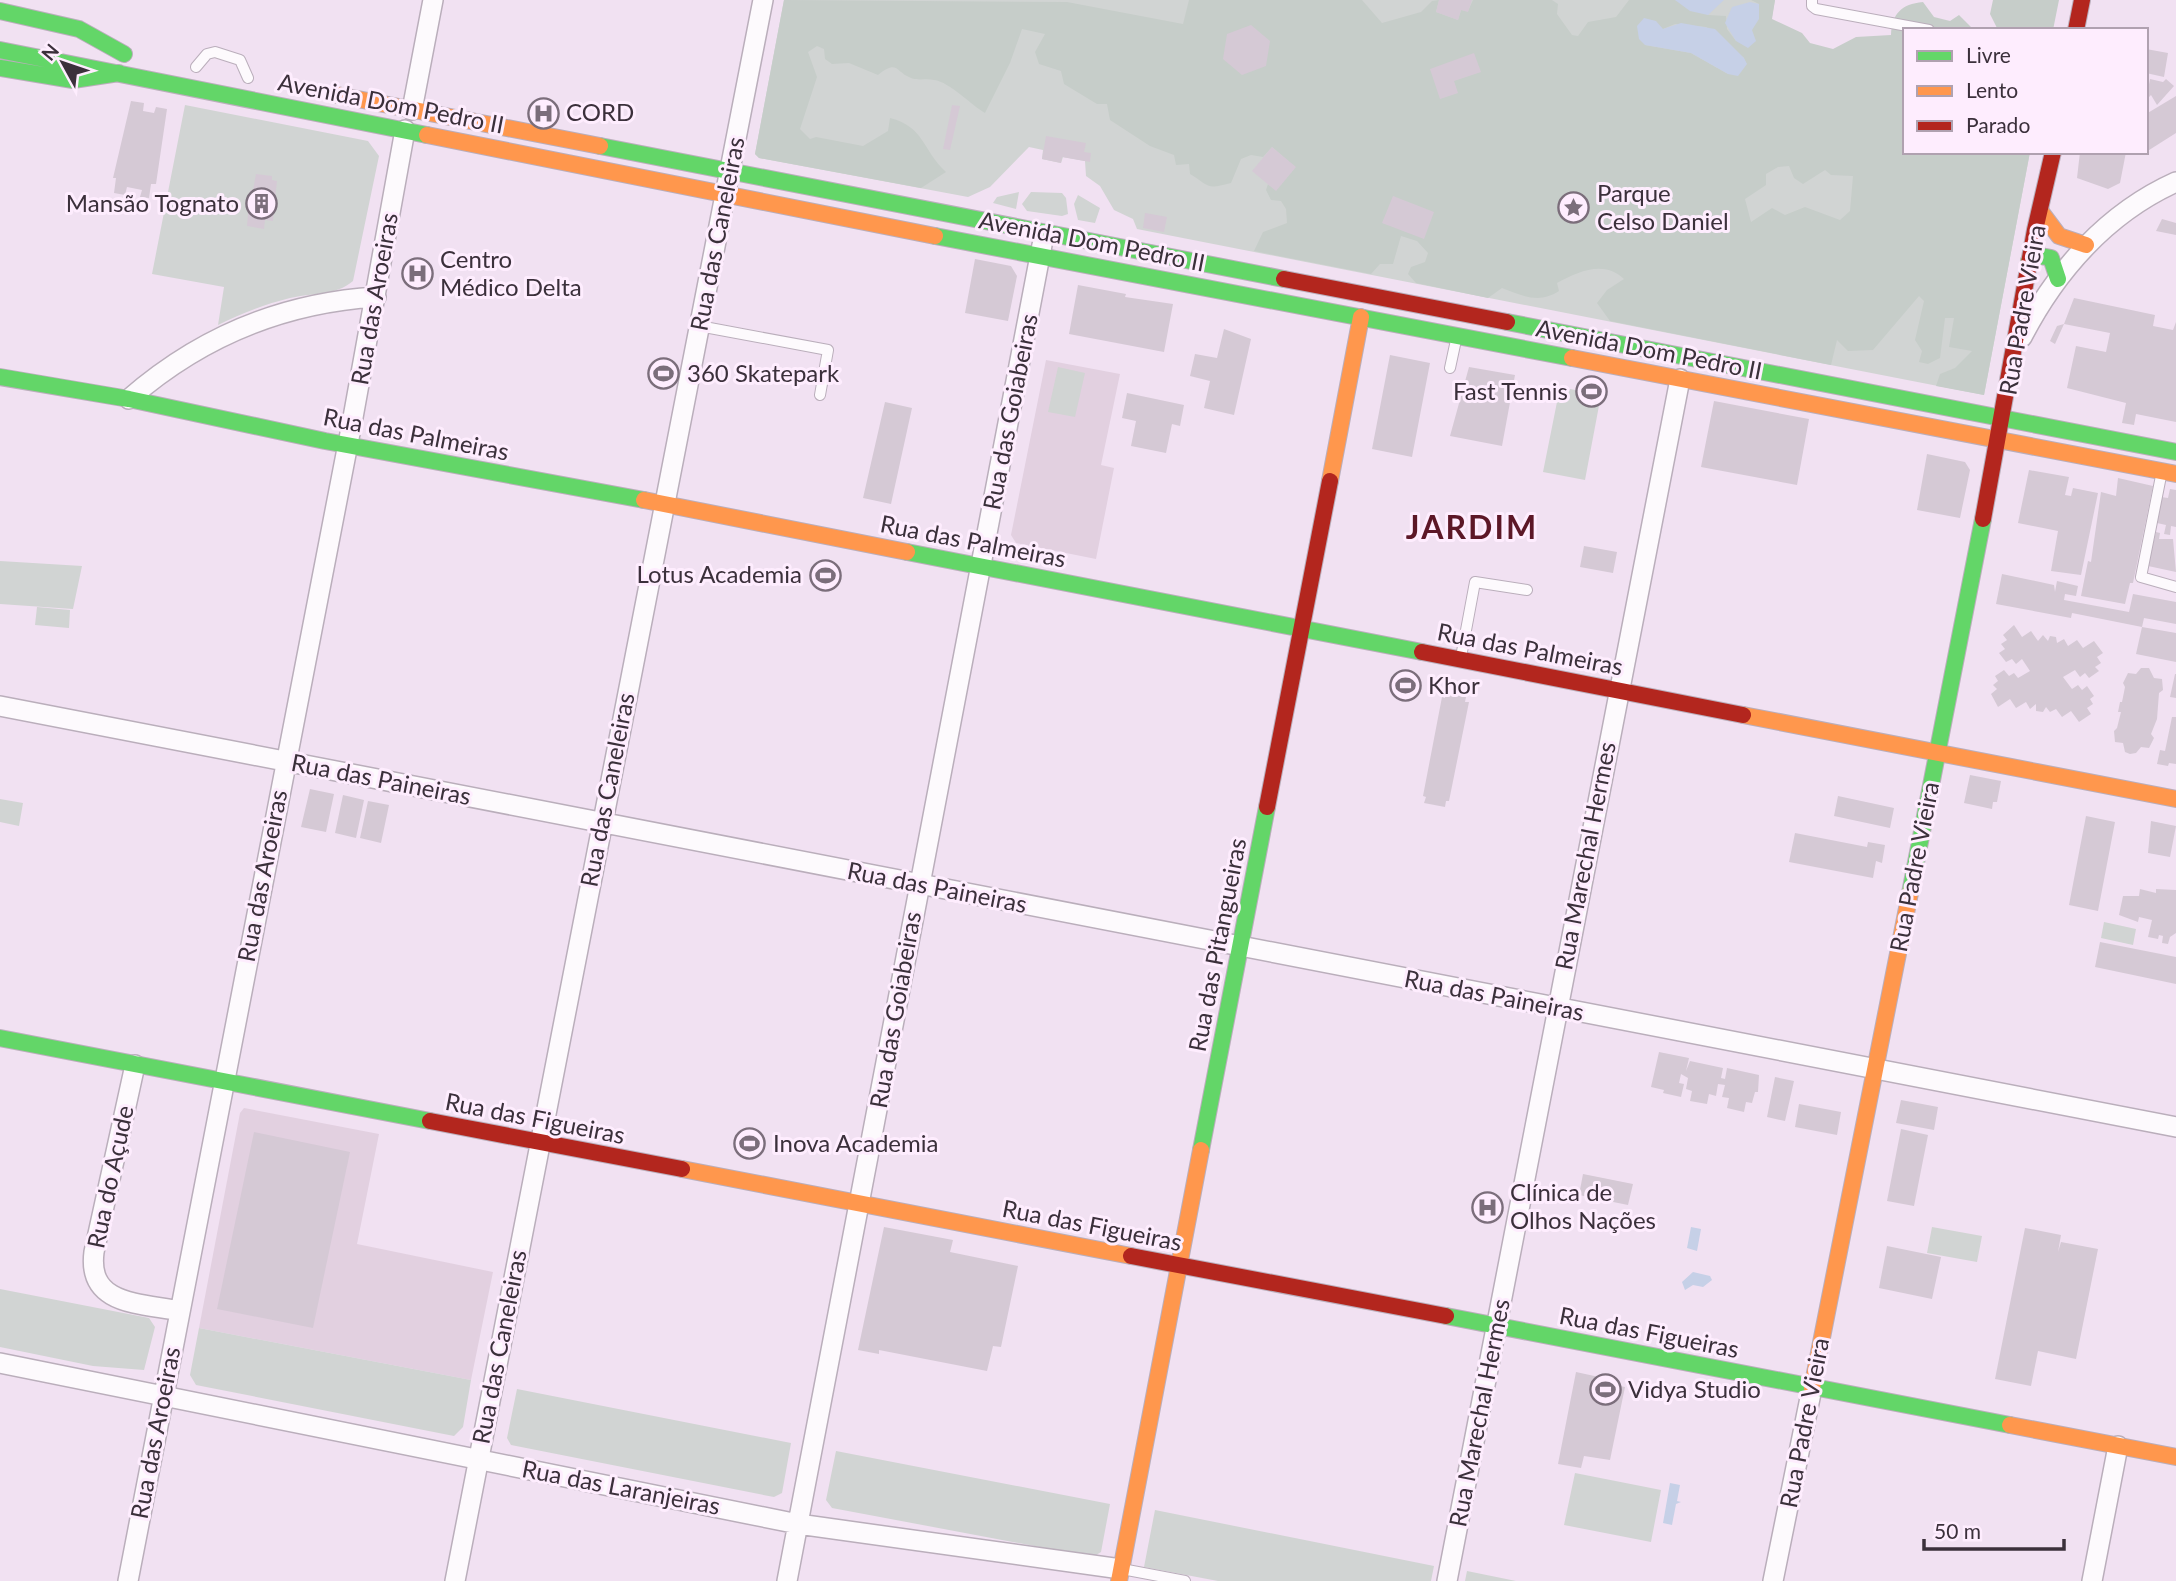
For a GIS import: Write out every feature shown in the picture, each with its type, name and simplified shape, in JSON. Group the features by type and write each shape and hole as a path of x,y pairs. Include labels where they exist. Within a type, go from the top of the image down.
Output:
{"main road":[{"path":"2076,28 2082,0"},
{"path":"0,11 79,29 130,55 35,36"},
{"name":"Avenida Dom Pedro II","path":"0,50 1040,256 2169,473"},
{"path":"0,68 73,80 119,73"},
{"name":"Avenida Dom Pedro II","path":"203,69 254,79"},
{"name":"Avenida Dom Pedro II","path":"320,92 2176,452"},
{"name":"Rua Padre Vieira","path":"1812,1388 2017,347 2016,330 2029,261 2053,154"},
{"path":"2041,212 2052,232 2060,238 2087,246"},
{"path":"2029,261 2041,256 2051,258 2058,279"},
{"name":"Rua das Pitangueiras","path":"1120,1575 1361,317"},
{"name":"Rua das Palmeiras","path":"0,377 129,399 347,445 663,504 2176,799"},
{"name":"Rua das Figueiras","path":"0,1038 2176,1457"}],"street":[{"path":"412,110 433,0"},
{"name":"Rua das Caneleiras","path":"455,1581 763,0"},
{"name":"Rua das Aroeiras","path":"128,1581 376,297 405,130"},
{"path":"2017,347 2058,279 2087,246 2134,206 2176,182"},
{"name":"Rua das Goiabeiras","path":"787,1581 1044,234"},
{"path":"129,399 167,367 248,323 323,302 376,297"},
{"name":"Rua Marechal Hermes","path":"1447,1581 1680,379"},
{"name":"Rua das Paineiras","path":"0,706 2176,1127"},
{"name":"Rua do Açude","path":"135,1065 94,1252 94,1272 102,1288 119,1299 180,1311"},
{"name":"Rua das Laranjeiras","path":"0,1363 798,1524 1120,1575"},
{"name":"Rua Padre Vieira","path":"1773,1581 1812,1388"},
{"path":"2092,1581 2118,1446"}],"lane":[{"path":"1812,0 1816,9 1919,28"},
{"path":"203,69 207,54 215,52 240,60 254,79"},
{"path":"699,326 828,350 820,395"},
{"path":"1450,368 1456,336"},
{"path":"2169,473 2141,577 2176,587"},
{"path":"1460,660 1475,582 1527,590"},
{"path":"1120,1575 1185,1581"}],"shaded area":[{"name":"Parque Celso Daniel","path":"784,0 1775,0 1767,44 1903,150 1903,154 2030,154 1984,395 1137,229 1133,219 1114,210 1100,186 1086,176 1085,161 1063,157 1061,163 1042,159 1043,150 1029,147 990,187 968,197 759,158 755,154"},
{"name":"Parque Celso Daniel","path":"784,0 1067,2 1183,24 1189,0 1362,0 1382,23 1421,12 1432,1 1439,0 1436,12 1458,20 1461,10 1468,11 1473,0 1552,0 1558,4 1557,14 1572,35 1578,36 1588,22 1616,17 1629,0 1675,0 1708,15 1726,16 1727,29 1736,41 1752,30 1759,4 1751,0 1775,0 1772,19 1802,33 1810,43 1833,49 1856,37 1891,35 1893,21 1899,11 1909,5 1923,2 1934,17 1950,21 1959,15 1972,28 1903,28 1903,154 2030,154 1984,395 1936,386 1940,374 1955,368 1972,351 1949,347 1954,318 1945,318 1940,358 1928,364 1919,362 1922,351 1915,340 1924,301 1919,296 1873,350 1848,351 1837,340 1831,365 1610,321 1597,303 1607,290 1624,279 1608,270 1583,271 1557,283 1559,291 1545,297 1531,297 1502,288 1488,298 1416,283 1408,274 1411,267 1425,262 1428,253 1417,241 1401,236 1393,264 1380,264 1371,274 1254,251 1263,232 1287,223 1286,209 1281,201 1271,200 1266,190 1268,184 1276,190 1295,167 1272,147 1263,157 1251,155 1241,159 1231,183 1216,186 1205,184 1190,174 1189,164 1176,165 1174,155 1150,146 1110,120 1107,104 1097,104 1064,84 1061,71 1039,64 1035,52 1045,34 1022,29 1010,63 985,113 940,82 911,78 893,67 878,75 849,63 832,64 825,59 824,49 817,46 808,52 817,77 800,129 810,139 816,137 863,146 888,131 890,118 901,122 917,133 946,172 921,188 759,158 755,154","holes":["1675,24 1706,27 1744,58 1728,74 1691,53 1645,45 1663,29","1789,166 1794,178 1803,184 1825,170 1831,175 1853,176 1850,211 1840,220 1805,207 1785,215 1772,208 1751,222 1745,199 1766,185 1766,174 1778,167"]},
{"path":"1993,0 2059,0 2053,28 1997,28 1990,14"},
{"path":"185,105 368,141 379,156 353,281 331,292 271,303 218,325 224,287 152,274"},
{"path":"1019,192 1016,209 993,203 997,197"},
{"path":"1031,192 1062,193 1066,198 1068,214 1062,216 1027,211 1022,204"},
{"path":"1078,195 1100,208 1095,223 1078,220 1074,204"},
{"path":"1046,360 1120,374 1101,465 1114,468 1096,559 1016,543 1011,535"},
{"path":"1058,367 1085,373 1075,417 1048,412"},
{"path":"1560,387 1601,395 1585,480 1543,472"},
{"path":"0,561 82,566 73,609 0,604"},
{"path":"37,607 70,610 69,628 35,625"},
{"path":"0,799 23,803 19,826 0,822"},
{"path":"2104,922 2136,929 2133,945 2101,938"},
{"path":"244,1108 379,1134 357,1244 493,1272 471,1380 199,1328 240,1113"},
{"path":"1932,1227 1982,1236 1977,1262 1927,1253"},
{"path":"0,1289 149,1318 155,1327 144,1370 93,1366 0,1347"},
{"path":"199,1328 471,1380 463,1427 454,1436 196,1385 190,1375"},
{"path":"517,1389 791,1443 782,1493 774,1497 511,1445 507,1438"},
{"path":"836,1451 1110,1504 1101,1552 1093,1557 832,1508 826,1500"},
{"path":"1575,1473 1661,1490 1651,1542 1564,1525"},
{"path":"1155,1510 1434,1566 1431,1581 1218,1581 1144,1567"},
{"path":"1467,1571 1516,1581 1465,1581"}],"water":[{"path":"1675,0 1724,0 1708,15 1690,11"},
{"path":"1750,2 1759,4 1759,19 1752,30 1756,41 1748,48 1736,41 1725,23 1732,7"},
{"path":"1644,18 1656,21 1663,29 1681,23 1715,29 1747,64 1738,76 1728,74 1691,53 1645,45 1639,39 1637,26"},
{"path":"1691,1227 1701,1229 1697,1251 1687,1248"},
{"path":"1693,1272 1710,1276 1712,1280 1703,1287 1693,1285 1685,1290 1682,1282"},
{"path":"1670,1483 1680,1485 1677,1501 1681,1502 1676,1504 1672,1525 1663,1523"}],"building":[{"path":"1439,0 1472,0 1468,12 1461,10 1458,20 1436,12"},
{"path":"1251,25 1270,41 1266,66 1242,75 1223,59 1227,34"},
{"path":"2148,49 2168,53 2164,77 2148,73"},
{"path":"1474,53 1481,72 1454,81 1458,93 1440,99 1430,69"},
{"path":"2150,79 2163,82 2166,79 2174,86 2157,105 2151,95 2148,98"},
{"path":"2176,96 2176,133 2148,151 2148,113"},
{"path":"131,101 144,103 143,111 154,113 156,107 167,109 156,184 151,184 149,198 140,197 142,190 127,187 125,195 114,193 116,178 113,178"},
{"path":"952,105 960,106 950,150 943,149"},
{"path":"1046,136 1086,143 1084,152 1091,153 1090,162 1062,157 1061,163 1042,159"},
{"path":"1272,147 1296,167 1276,191 1252,171"},
{"path":"2080,154 2126,154 2120,183 2108,189 2077,178"},
{"name":"Mansão Tognato","path":"256,174 272,176 272,180 277,181 273,221 265,220 264,229 247,226 250,190 253,190"},
{"path":"1393,196 1434,212 1424,239 1382,223"},
{"path":"1145,213 1167,217 1164,232 1143,228"},
{"path":"2162,219 2176,223 2176,235 2156,231"},
{"path":"975,259 1011,266 1017,276 1008,321 965,313"},
{"path":"1078,285 1126,294 1125,297 1173,304 1164,352 1069,334"},
{"path":"2074,298 2155,315 2153,326 2173,330 2176,322 2176,422 2136,414 2134,425 2122,423 2126,403 2067,388 2076,346 2106,352 2110,333 2064,324"},
{"path":"2064,324 2055,344 2050,341 2057,326"},
{"path":"1224,329 1251,339 1234,415 1204,408 1210,381 1190,376 1195,354 1217,358"},
{"path":"1390,355 1430,363 1412,457 1372,449"},
{"path":"1469,367 1515,375 1502,446 1450,436"},
{"path":"1127,393 1184,405 1180,426 1172,424 1166,453 1131,446 1136,421 1122,418"},
{"path":"1714,401 1809,419 1797,485 1701,467"},
{"path":"885,402 912,408 891,504 863,498"},
{"path":"1927,454 1965,462 1970,470 1960,518 1917,510"},
{"path":"2029,470 2069,477 2065,495 2071,496 2073,488 2098,493 2081,575 2051,571 2058,531 2018,523"},
{"path":"2118,478 2153,486 2133,583 2130,583 2125,604 2081,596 2088,561 2091,562 2101,492 2116,496"},
{"path":"2170,489 2176,490 2176,527 2171,526 2170,535 2164,534 2166,525 2157,523 2161,497 2168,498"},
{"path":"2156,532 2160,533 2159,539 2173,539 2176,572 2148,566"},
{"path":"1584,546 1617,552 1613,573 1580,567"},
{"path":"2002,574 2054,585 2055,592 2057,581 2078,586 2076,596 2065,594 2064,600 2129,612 2133,594 2176,602 2176,624 2144,618 2142,627 2072,613 2071,618 1996,604"},
{"path":"2014,625 2022,637 2031,631 2038,641 2043,635 2048,641 2050,636 2056,637 2057,643 2064,639 2068,646 2077,640 2083,648 2094,641 2103,653 2097,657 2101,663 2095,667 2099,671 2089,678 2085,673 2080,677 2075,670 2063,677 2072,689 2078,685 2082,690 2087,686 2094,696 2090,699 2093,704 2087,708 2091,714 2079,722 2071,711 2062,717 2056,709 2050,712 2046,707 2043,712 2036,711 2036,704 2030,709 2026,702 2016,708 2010,699 1998,707 1991,694 1997,689 1993,685 1998,681 1995,676 2004,670 2009,676 2014,673 2018,678 2030,671 2022,659 2016,664 2012,659 2006,662 1999,653 2005,649 2001,644 2007,640 2003,635"},
{"path":"2142,627 2176,633 2176,662 2136,654"},
{"path":"2141,668 2149,668 2154,678 2162,679 2163,690 2159,693 2157,719 2151,734 2154,738 2149,748 2141,747 2136,753 2130,754 2125,752 2123,743 2115,742 2114,731 2121,712 2118,712 2125,687 2123,683 2128,673 2136,674"},
{"path":"2176,674 2176,698 2170,697"},
{"path":"1446,693 1466,697 1465,702 1469,702 1449,801 1446,801 1445,807 1424,803 1426,797 1423,796 1442,697 1445,698"},
{"path":"2172,717 2176,717 2176,764 2157,764 2160,750 2165,751"},
{"path":"1970,775 2001,781 1997,802 1993,802 1992,809 1964,803"},
{"path":"310,789 334,794 326,832 301,827"},
{"path":"343,795 364,800 356,838 335,833"},
{"path":"1838,796 1894,808 1890,828 1834,816"},
{"path":"368,801 389,805 381,843 360,838"},
{"path":"2086,816 2115,822 2098,911 2069,905"},
{"path":"2151,821 2176,826 2170,857 2148,853"},
{"path":"1795,833 1867,847 1868,842 1885,845 1882,863 1876,861 1873,878 1789,862"},
{"path":"2140,889 2156,893 2156,889 2176,890 2176,933 2170,937 2168,944 2162,943 2163,936 2159,935 2158,939 2148,937 2152,920 2139,917 2138,922 2119,915 2123,896 2139,896"},
{"path":"2100,942 2176,957 2176,984 2095,967"},
{"path":"1659,1052 1689,1058 1686,1071 1690,1061 1723,1068 1721,1078 1725,1079 1727,1068 1759,1075 1758,1092 1755,1092 1752,1103 1746,1102 1744,1112 1727,1108 1729,1098 1722,1097 1725,1085 1718,1084 1716,1096 1709,1094 1707,1104 1690,1101 1692,1091 1686,1089 1688,1078 1681,1074 1679,1083 1684,1084 1681,1097 1663,1093 1664,1090 1651,1087"},
{"path":"1775,1077 1794,1081 1785,1121 1767,1117"},
{"path":"1901,1100 1938,1107 1934,1130 1896,1123"},
{"path":"1799,1104 1841,1112 1837,1135 1795,1127"},
{"path":"1901,1129 1928,1135 1914,1206 1887,1201"},
{"path":"254,1132 350,1152 313,1328 217,1309"},
{"path":"1583,1174 1633,1184 1628,1205 1579,1195"},
{"path":"884,1227 953,1240 950,1252 1018,1266 1001,1347 993,1346 987,1371 879,1350 879,1354 858,1350"},
{"path":"2025,1228 2061,1235 2058,1252 2061,1242 2098,1249 2076,1359 2038,1351 2031,1386 1995,1379"},
{"path":"1887,1246 1941,1257 1932,1299 1879,1288"},
{"path":"1576,1372 1599,1377 1598,1382 1625,1387 1610,1460 1584,1456 1581,1468 1558,1464"}],"traffic: fast":[{"path":"0,11 79,29 124,54"},
{"path":"0,50 427,135"},
{"path":"0,68 73,80 119,73"},
{"path":"600,146 1284,279"},
{"path":"935,236 1572,358"},
{"path":"2029,261 2041,256 2051,258 2058,279"},
{"path":"1507,322 2176,452"},
{"path":"0,377 129,399 325,441 644,500"},
{"path":"1910,893 1983,519"},
{"path":"907,552 1422,652"},
{"path":"1201,1150 1267,807"},
{"path":"0,1038 430,1121"},
{"path":"1446,1316 2010,1425"}],"traffic: slow":[{"path":"337,95 600,146"},
{"path":"427,135 935,236"},
{"path":"2041,212 2059,236 2086,245"},
{"path":"1330,481 1361,317"},
{"path":"1572,358 2176,474"},
{"path":"644,500 907,552"},
{"path":"1743,715 2176,799"},
{"path":"1812,1388 1910,893"},
{"path":"1119,1581 1201,1150"},
{"path":"682,1169 1131,1256"},
{"path":"2010,1425 2176,1457"}],"traffic: jam":[{"path":"2076,28 2082,0"},
{"path":"1983,519 2035,230 2053,154"},
{"path":"1284,279 1507,322"},
{"path":"1267,807 1330,481"},
{"path":"1422,652 1743,715"},
{"path":"430,1121 682,1169"},
{"path":"1131,1256 1446,1316"}],"place":[{"name":"CORD","path":"543,113"},
{"name":"Mansão Tognato","path":"262,204"},
{"name":"Parque Celso Daniel","path":"1574,208"},
{"name":"Centro Médico Delta","path":"417,274"},
{"name":"360 Skatepark","path":"664,374"},
{"name":"Fast Tennis","path":"1591,392"},
{"name":"Lotus Academia","path":"825,575"},
{"name":"Khor","path":"1405,686"},
{"name":"Inova Academia","path":"750,1144"},
{"name":"Clínica de Olhos Nações","path":"1487,1207"},
{"name":"Vidya Studio","path":"1605,1390"}],"district":[{"name":"JARDIM","path":"1472,528"}]}
